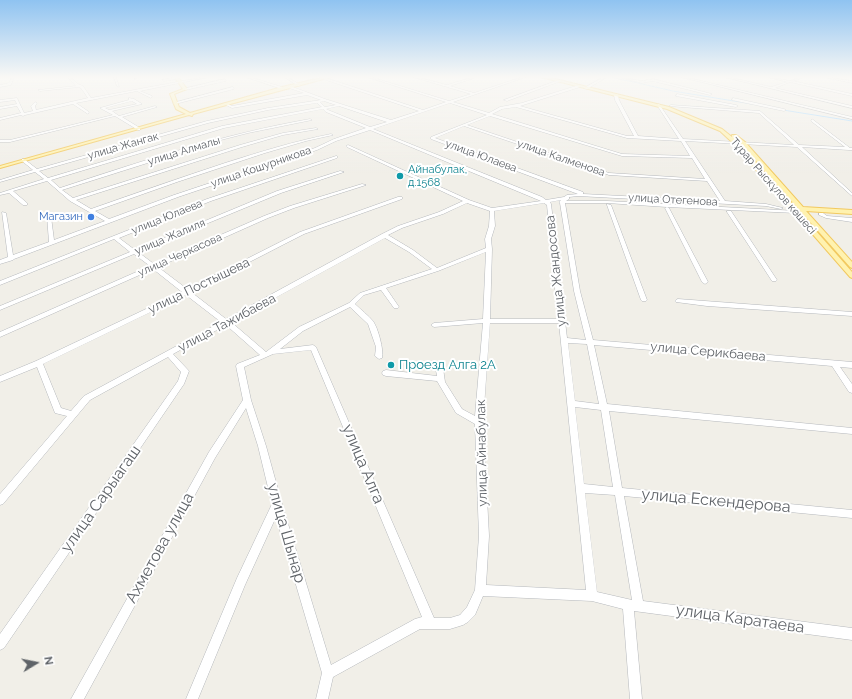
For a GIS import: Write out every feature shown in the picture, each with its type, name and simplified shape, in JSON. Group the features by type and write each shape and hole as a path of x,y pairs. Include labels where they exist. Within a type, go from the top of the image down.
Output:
{"main road":[{"path":"180,110 192,115"},
{"path":"0,167 209,110"},
{"name":"Тұрар Рыскұлов көшесі","path":"675,110 706,119 726,130 743,143 851,265"},
{"name":"Тұрар Рыскұлов көшесі","path":"680,111 721,130 735,142 852,276"},
{"path":"752,162 760,162"},
{"path":"794,200 807,207 822,212 852,212"},
{"path":"795,211 852,215"},
{"path":"842,264 851,265"}],"street":[{"path":"20,110 23,115"},
{"path":"0,119 45,110"},
{"path":"83,110 88,113"},
{"path":"105,110 139,129"},
{"path":"109,112 118,110"},
{"path":"0,142 10,141 144,110"},
{"name":"улица Жангак","path":"0,181 211,121 264,110"},
{"path":"0,194 220,128 281,115 320,110"},
{"name":"улица Жандосова","path":"325,110 547,202 572,404 592,596"},
{"path":"354,110 392,122"},
{"path":"419,110 423,111"},
{"name":"улица Кошурникова","path":"0,262 108,221 427,110"},
{"path":"475,110 622,155 693,157"},
{"name":"улица Юлаева","path":"495,110 490,114 432,138 588,196"},
{"path":"530,110 627,137 735,142 851,150"},
{"path":"621,110 637,138"},
{"path":"663,110 722,202"},
{"path":"749,110 760,112 852,195"},
{"path":"817,110 852,118"},
{"name":"улица Алмалы","path":"60,189 230,137 310,120"},
{"path":"812,120 851,150"},
{"name":"улица Калменова","path":"464,125 609,174 708,180"},
{"path":"72,200 241,146 283,134 316,129"},
{"path":"91,211 188,176 305,140 331,135"},
{"path":"348,146 467,201 492,210"},
{"name":"улица Юлаева","path":"0,283 209,200 336,157"},
{"path":"23,160 72,200 108,221"},
{"name":"улица Жалиля","path":"0,308 279,192 342,172"},
{"name":"улица Черкасова","path":"0,335 266,217 298,205 364,185"},
{"path":"10,191 25,204"},
{"name":"улица Отегенова","path":"563,200 570,195 771,205 781,210"},
{"name":"улица Постышева","path":"0,379 39,363 187,292 302,233 400,198"},
{"path":"563,200 577,291 590,341 604,407 617,492 633,605 636,699"},
{"name":"улица Отегенова","path":"563,200 781,210"},
{"name":"улица Отегенова","path":"492,210 563,200 632,200 795,211"},
{"name":"улица Тажибаева","path":"0,501 87,398 331,266 384,235 400,227 441,213 467,201"},
{"name":"улица Отегенова","path":"585,201 594,204 729,212 780,214 781,210"},
{"path":"609,205 644,300"},
{"path":"667,208 705,282"},
{"name":"улица Айнабулак","path":"328,673 419,623 454,623 466,617 474,607 480,590 484,536 479,422 490,250 488,240 492,226 492,210"},
{"path":"729,212 774,280"},
{"path":"822,212 826,217 852,220"},
{"path":"4,213 11,259"},
{"path":"49,217 52,243"},
{"path":"384,235 436,270"},
{"path":"116,238 267,354 302,329 351,304 362,294 436,270 490,250"},
{"path":"382,287 396,307"},
{"path":"678,301 852,314"},
{"path":"351,304 371,322 379,347 379,356"},
{"path":"434,325 486,321 561,321"},
{"name":"улица Серикбаева","path":"564,340 590,341 852,365"},
{"name":"улица Алга","path":"267,354 313,347 430,622"},
{"name":"улица Сарыагаш","path":"0,644 181,382 185,371 169,354"},
{"name":"улица Шынар","path":"267,354 240,366 247,400 262,446 277,504 328,673 322,699"},
{"path":"39,363 58,412 73,414"},
{"path":"834,363 852,390"},
{"path":"440,370 441,382 459,411 479,422"},
{"path":"386,373 441,380"},
{"name":"Ахметова улица","path":"76,699 212,454 247,400"},
{"path":"572,404 852,431"},
{"name":"улица Ескендерова","path":"581,488 852,514"},
{"path":"192,699 241,582 277,504"},
{"name":"улица Каратаева","path":"480,590 592,596 633,605 852,634"}],"waterway":[{"path":"783,110 852,121"}],"place":[{"name":"Айнабулак, д.1568","path":"400,176"},
{"name":"Магазин","path":"91,217"},
{"name":"Проезд Алга 2А","path":"391,365"}]}
